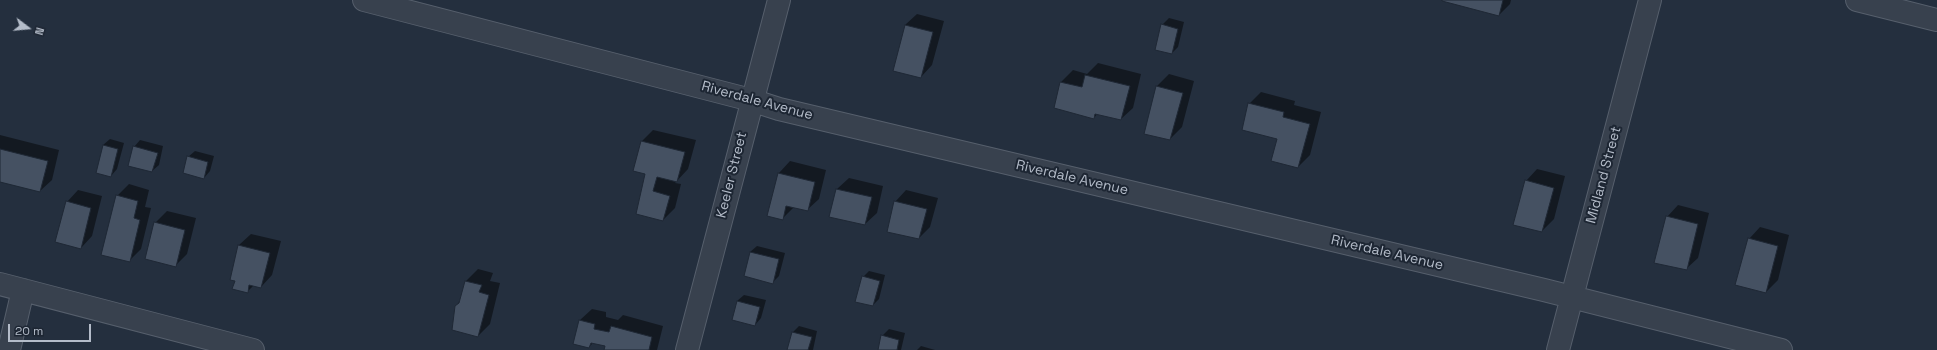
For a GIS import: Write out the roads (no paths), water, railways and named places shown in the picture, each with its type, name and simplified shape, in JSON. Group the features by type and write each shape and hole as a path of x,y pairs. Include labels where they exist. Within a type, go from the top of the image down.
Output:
{"street":[{"name":"Riverdale Avenue","path":"364,0 787,110 1571,297 1781,350"},
{"name":"Keeler Street","path":"687,350 779,0"},
{"name":"Midland Street","path":"1558,350 1650,0"},
{"path":"1857,0 1937,20"},
{"path":"0,284 253,350"},
{"path":"9,350 24,290"}]}
